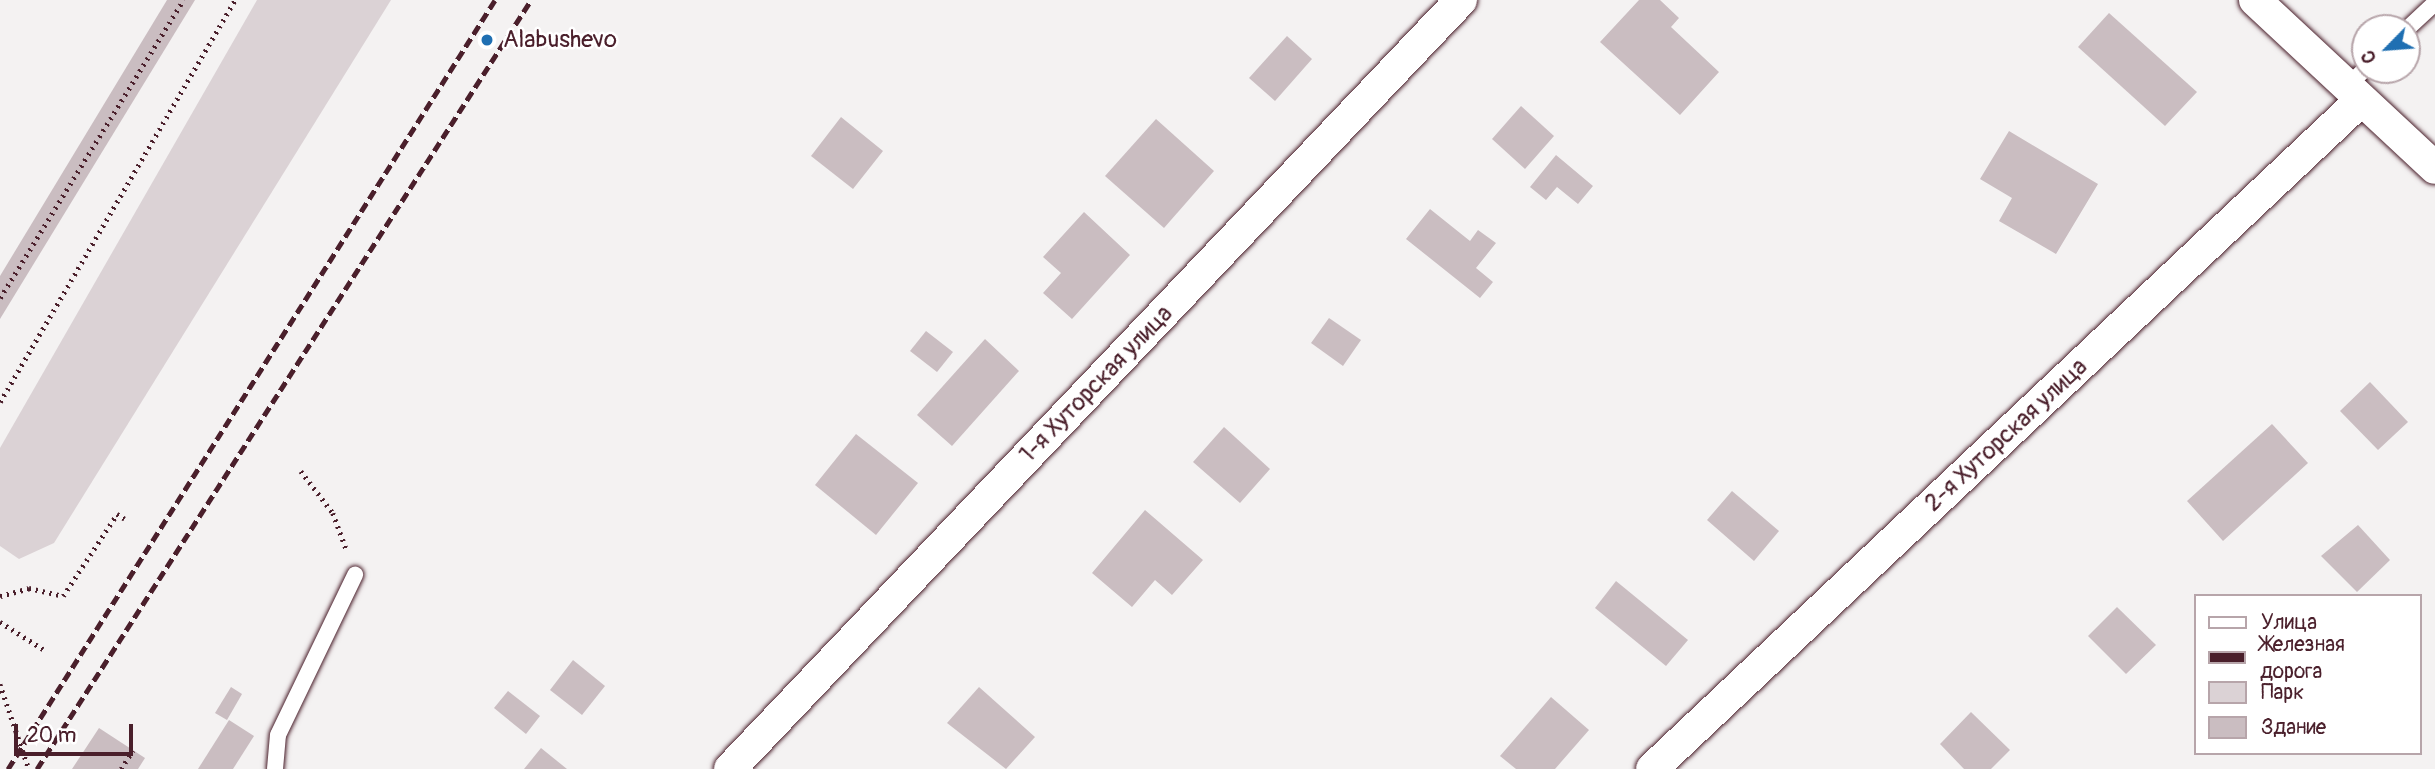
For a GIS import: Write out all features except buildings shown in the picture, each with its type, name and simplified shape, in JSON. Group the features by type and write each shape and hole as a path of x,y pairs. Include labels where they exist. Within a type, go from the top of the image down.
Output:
{"street":[{"name":"1-я Хуторская улица","path":"730,769 1461,0"},
{"path":"2255,0 2357,86 2435,168"},
{"name":"2-я Хуторская улица","path":"1652,769 2357,86"}],"lane":[{"path":"2421,16 2435,3"},
{"path":"275,769 278,735 355,575"}],"path":[{"path":"0,298 183,0"},
{"path":"0,402 234,0"},
{"path":"301,471 333,513 355,575"},
{"path":"0,596 29,588 63,596 117,514 125,519"},
{"path":"0,622 43,649"},
{"path":"0,684 29,769"},
{"path":"121,769 133,750"}],"green space":[{"path":"257,0 391,0 54,543 19,559 0,546 0,448"}],"railway":[{"path":"8,769 495,0"},
{"path":"37,769 531,0"}],"place":[{"name":"Alabushevo","path":"487,40"}]}
